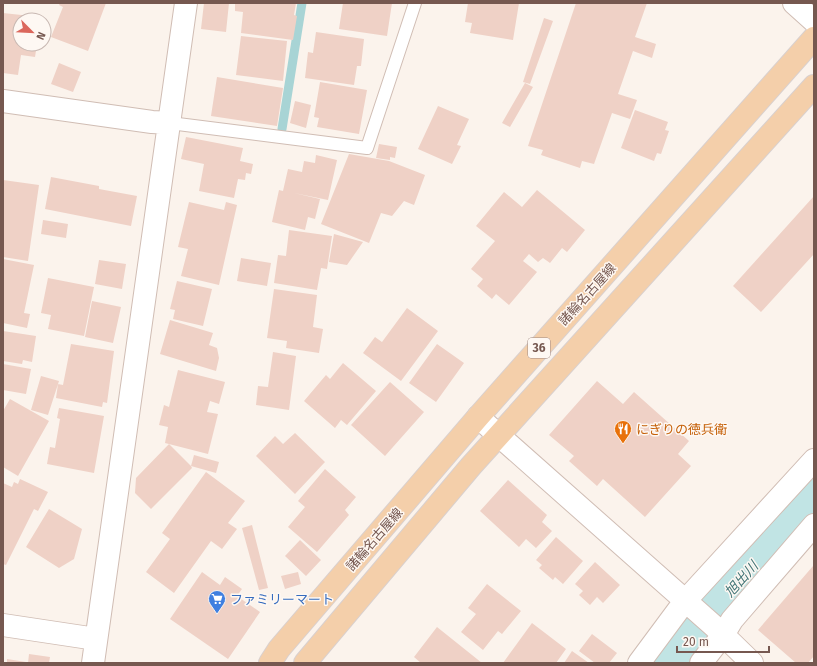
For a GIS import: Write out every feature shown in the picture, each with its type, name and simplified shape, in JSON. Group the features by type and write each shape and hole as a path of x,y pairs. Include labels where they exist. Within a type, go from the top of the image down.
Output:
{"main road":[{"name":"諸輪名古屋線","path":"270,663 279,649 478,417 814,38"},
{"name":"諸輪名古屋線","path":"305,663 466,472 814,86"}],"street":[{"path":"93,663 186,3"},
{"path":"794,3 814,21"},
{"path":"3,101 152,122 170,123"},
{"path":"478,417 719,631 752,663"},
{"path":"639,663 692,607 814,460"},
{"path":"701,663 719,631 732,620 814,525"},
{"path":"3,625 96,639"}],"lane":[{"path":"170,123 368,148 415,3"}],"building":[{"path":"60,3 106,3 88,51 52,37 63,7 59,5"},
{"path":"204,3 229,3 226,32 201,29"},
{"path":"235,3 296,3 294,15 297,16 293,40 241,33 243,12 235,11"},
{"path":"343,3 392,3 387,36 339,29"},
{"path":"468,3 519,3 513,40 470,33 472,23 465,22"},
{"path":"576,3 647,3 635,37 656,44 652,58 633,51 618,94 637,100 630,119 612,113 594,164 582,161 580,168 541,155 543,150 528,146"},
{"path":"3,13 12,14 12,52 36,52 35,57 21,55 18,75 3,73"},
{"path":"544,18 553,21 530,84 523,82"},
{"path":"316,32 364,39 361,66 357,66 354,85 305,78 308,52 313,53"},
{"path":"241,36 287,41 283,81 236,75"},
{"path":"59,63 81,72 73,92 51,84"},
{"path":"217,77 283,88 277,126 211,116"},
{"path":"320,82 367,90 359,134 317,127 319,118 314,117"},
{"path":"525,83 533,87 510,127 502,123"},
{"path":"295,101 311,105 306,128 290,123"},
{"path":"438,106 469,119 457,145 461,146 452,164 418,149"},
{"path":"635,110 668,122 665,130 669,131 661,154 657,153 654,161 621,148"},
{"path":"186,137 243,148 240,161 253,164 251,174 246,173 245,180 238,179 234,198 199,191 204,164 181,159"},
{"path":"379,144 397,147 395,158 390,157 390,160 376,158"},
{"path":"349,154 389,161 425,175 414,205 404,201 392,216 381,213 369,243 321,224"},
{"path":"316,155 337,160 328,200 294,193 320,199 315,219 308,217 305,230 272,222 279,190 283,191 288,169 302,172 304,161 315,163"},
{"path":"51,177 99,186 99,189 137,196 131,226 45,209"},
{"path":"3,180 39,185 28,261 3,257"},
{"path":"537,190 585,230 567,252 562,248 550,263 543,258 538,262 529,254 523,261 537,272 509,305 496,294 492,299 477,286 483,279 471,269 495,241 476,226 504,192 522,207"},
{"path":"814,196 814,254 761,312 733,286"},
{"path":"189,202 224,210 226,202 237,205 219,285 181,276 188,249 178,247"},
{"path":"43,220 68,224 66,238 41,234"},
{"path":"289,230 332,236 327,269 321,268 317,290 274,283 278,255 286,256"},
{"path":"334,234 363,242 347,265 329,262"},
{"path":"241,258 271,263 267,286 237,281"},
{"path":"3,259 34,265 24,313 30,314 27,328 3,323"},
{"path":"99,260 126,264 122,289 95,284"},
{"path":"48,278 94,287 84,336 48,329 51,315 41,313"},
{"path":"177,281 212,289 203,326 173,319 175,310 170,309"},
{"path":"274,289 317,295 313,327 323,329 319,353 286,348 287,341 267,338"},
{"path":"92,301 121,307 113,343 85,337"},
{"path":"407,308 438,331 401,381 363,353 375,337 382,342"},
{"path":"170,320 213,333 209,345 217,348 219,358 216,371 160,354"},
{"path":"3,331 36,336 32,362 23,360 22,364 3,361"},
{"path":"71,344 114,351 107,403 103,402 102,407 56,398 58,384 63,385"},
{"path":"437,344 464,363 436,402 409,383"},
{"path":"273,352 296,356 289,410 256,405 258,386 268,387"},
{"path":"343,363 376,391 347,425 341,420 335,428 304,401 326,375 330,379"},
{"path":"3,364 31,369 26,394 3,390"},
{"path":"178,370 225,382 219,404 210,401 207,412 218,414 208,454 165,443 168,427 159,425 164,405 169,407"},
{"path":"41,376 59,381 48,415 31,410"},
{"path":"597,381 623,404 634,392 689,441 678,454 691,466 645,517 603,479 597,486 569,461 574,456 549,435"},
{"path":"390,382 424,412 385,456 351,425"},
{"path":"10,399 49,421 18,476 3,467 3,411"},
{"path":"59,408 104,416 94,473 47,464 50,447 55,448 60,419 57,418"},
{"path":"295,433 325,462 295,494 256,456 275,436 283,444"},
{"path":"169,444 192,468 151,509 135,493 136,478"},
{"path":"194,455 219,462 216,473 191,466"},
{"path":"325,469 356,497 345,510 349,515 317,552 288,527 305,507 298,501"},
{"path":"206,472 245,501 228,523 237,529 222,549 211,541 174,593 146,572 170,539 162,533"},
{"path":"20,479 48,492 38,511 34,509 6,565 3,564 3,483 12,487 14,482 18,484"},
{"path":"508,480 547,515 542,522 552,531 536,548 526,539 519,547 480,511"},
{"path":"49,509 82,529 74,559 59,568 26,547"},
{"path":"252,525 268,588 259,590 242,528"},
{"path":"556,537 583,561 563,584 555,577 553,580 539,568 542,565 536,560"},
{"path":"300,540 321,560 306,576 285,556"},
{"path":"595,562 620,585 603,603 597,597 590,605 579,595 583,591 575,584"},
{"path":"813,566 814,656 808,663 796,663 758,630"},
{"path":"202,572 220,585 225,577 242,589 237,596 260,612 228,659 170,619"},
{"path":"298,572 301,584 285,589 281,576"},
{"path":"487,584 521,611 502,634 498,631 483,650 461,632 476,614 468,608"},
{"path":"532,623 566,649 556,663 503,663"},
{"path":"437,627 482,663 421,663 414,657"},
{"path":"592,634 617,653 609,663 595,663 579,651"},
{"path":"572,651 589,663 564,663"},
{"path":"29,654 50,657 49,663 28,663"},
{"path":"7,659 26,662 26,663 7,663"}],"waterway":[{"path":"282,129 302,3"},
{"name":"旭出川","path":"673,663 720,602 814,498"}],"place":[{"name":"にぎりの徳兵衛","path":"623,444"},
{"name":"ファミリーマート","path":"217,614"}]}
